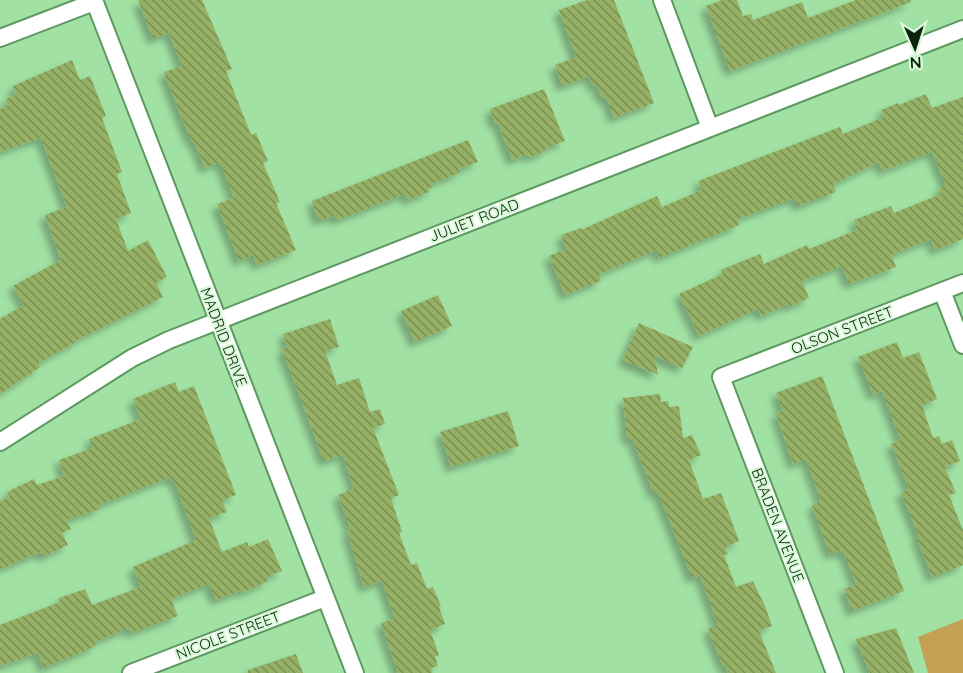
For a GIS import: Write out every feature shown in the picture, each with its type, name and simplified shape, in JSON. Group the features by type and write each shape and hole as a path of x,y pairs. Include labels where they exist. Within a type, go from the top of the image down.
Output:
{"street":[{"path":"662,0 710,128"},
{"path":"0,38 94,1"},
{"name":"MADRID DRIVE","path":"94,1 355,673"},
{"name":"JULIET ROAD","path":"0,442 132,358 218,320 963,29"},
{"name":"OLSON STREET","path":"721,377 963,283"},
{"path":"942,291 963,345"},
{"name":"BRADEN AVENUE","path":"721,377 835,673"},
{"name":"NICOLE STREET","path":"131,673 326,598"}],"shaded area":[{"path":"963,619 963,673 928,673 918,637"}],"building":[{"path":"138,0 202,0 232,69 226,71 251,135 256,133 268,161 263,163 280,202 276,203 296,250 257,265 253,255 239,261 217,204 234,198 220,162 205,168 184,124 164,72 182,66 169,33 153,39"},
{"path":"587,0 614,0 654,103 614,118 606,97 602,99 597,85 593,86 589,76 562,86 555,65 576,57 559,10"},
{"path":"722,0 737,0 743,16 751,14 753,20 802,2 808,18 856,0 910,0 911,2 730,71 706,6"},
{"path":"72,60 80,80 90,76 106,116 102,118 122,172 117,174 131,213 116,219 128,251 148,240 167,277 156,283 163,297 77,340 38,363 40,367 0,394 0,319 24,305 13,286 61,260 45,215 67,207 41,138 0,152 0,109 8,106 6,99 16,95 13,86"},
{"path":"544,89 565,141 545,148 546,151 530,157 528,154 512,160 498,123 495,124 490,109"},
{"path":"926,94 932,108 963,97 963,239 935,250 931,239 891,255 896,267 849,284 842,266 802,281 809,298 761,316 758,309 699,336 679,294 723,274 721,270 760,254 764,264 807,245 809,249 857,230 854,220 891,206 894,213 941,194 939,188 946,185 932,152 882,171 879,162 833,184 836,192 798,206 795,198 737,219 739,225 659,258 656,250 599,274 601,281 565,295 549,256 566,249 561,235 581,228 581,230 657,196 662,207 702,190 698,181 840,127 843,134 884,117 881,110"},
{"path":"468,140 478,162 459,169 460,173 432,183 433,187 428,189 429,192 407,200 405,194 337,220 336,216 318,220 312,201"},
{"path":"438,295 452,326 415,342 401,311"},
{"path":"330,319 339,347 325,351 337,385 359,378 370,412 380,409 385,424 373,428 399,495 391,498 402,532 399,533 411,565 417,563 427,589 433,587 441,606 439,607 445,624 430,630 439,655 435,657 438,666 431,668 432,673 398,673 381,623 395,618 382,581 364,587 347,531 351,530 338,495 354,489 343,455 324,461 282,349 288,347 283,334"},
{"path":"639,323 693,347 682,368 655,356 658,375 623,360"},
{"path":"897,342 903,358 919,352 937,399 922,405 933,438 939,436 942,444 952,440 960,461 945,467 956,493 949,495 963,530 963,565 932,577 901,492 909,489 891,444 901,440 882,391 873,395 858,357"},
{"path":"822,376 904,591 852,611 844,589 856,584 844,552 830,554 812,505 821,501 806,459 793,464 776,413 783,411 776,393"},
{"path":"175,382 179,392 194,386 236,495 222,500 227,512 209,518 222,552 247,542 249,547 268,539 282,571 266,577 268,581 244,592 243,590 216,600 209,584 171,599 178,616 131,633 129,628 94,642 96,646 44,668 38,653 0,666 0,625 60,602 59,598 85,589 92,605 141,587 133,567 196,540 175,482 171,477 99,505 100,509 66,520 71,529 62,533 68,545 43,557 41,552 0,569 0,501 10,497 7,492 34,479 37,485 64,476 59,460 93,448 89,439 141,419 133,399"},
{"path":"660,394 661,402 668,401 669,407 679,406 683,438 692,435 701,455 689,460 703,499 721,493 739,541 725,547 728,554 724,555 736,587 753,581 765,606 772,626 759,631 776,673 728,673 725,665 723,666 708,629 718,625 700,575 692,578 658,492 654,494 632,438 627,439 623,398"},
{"path":"508,411 519,446 451,467 440,432"},
{"path":"896,628 914,673 870,673 856,639"},
{"path":"296,654 303,673 248,673 248,670"}]}
